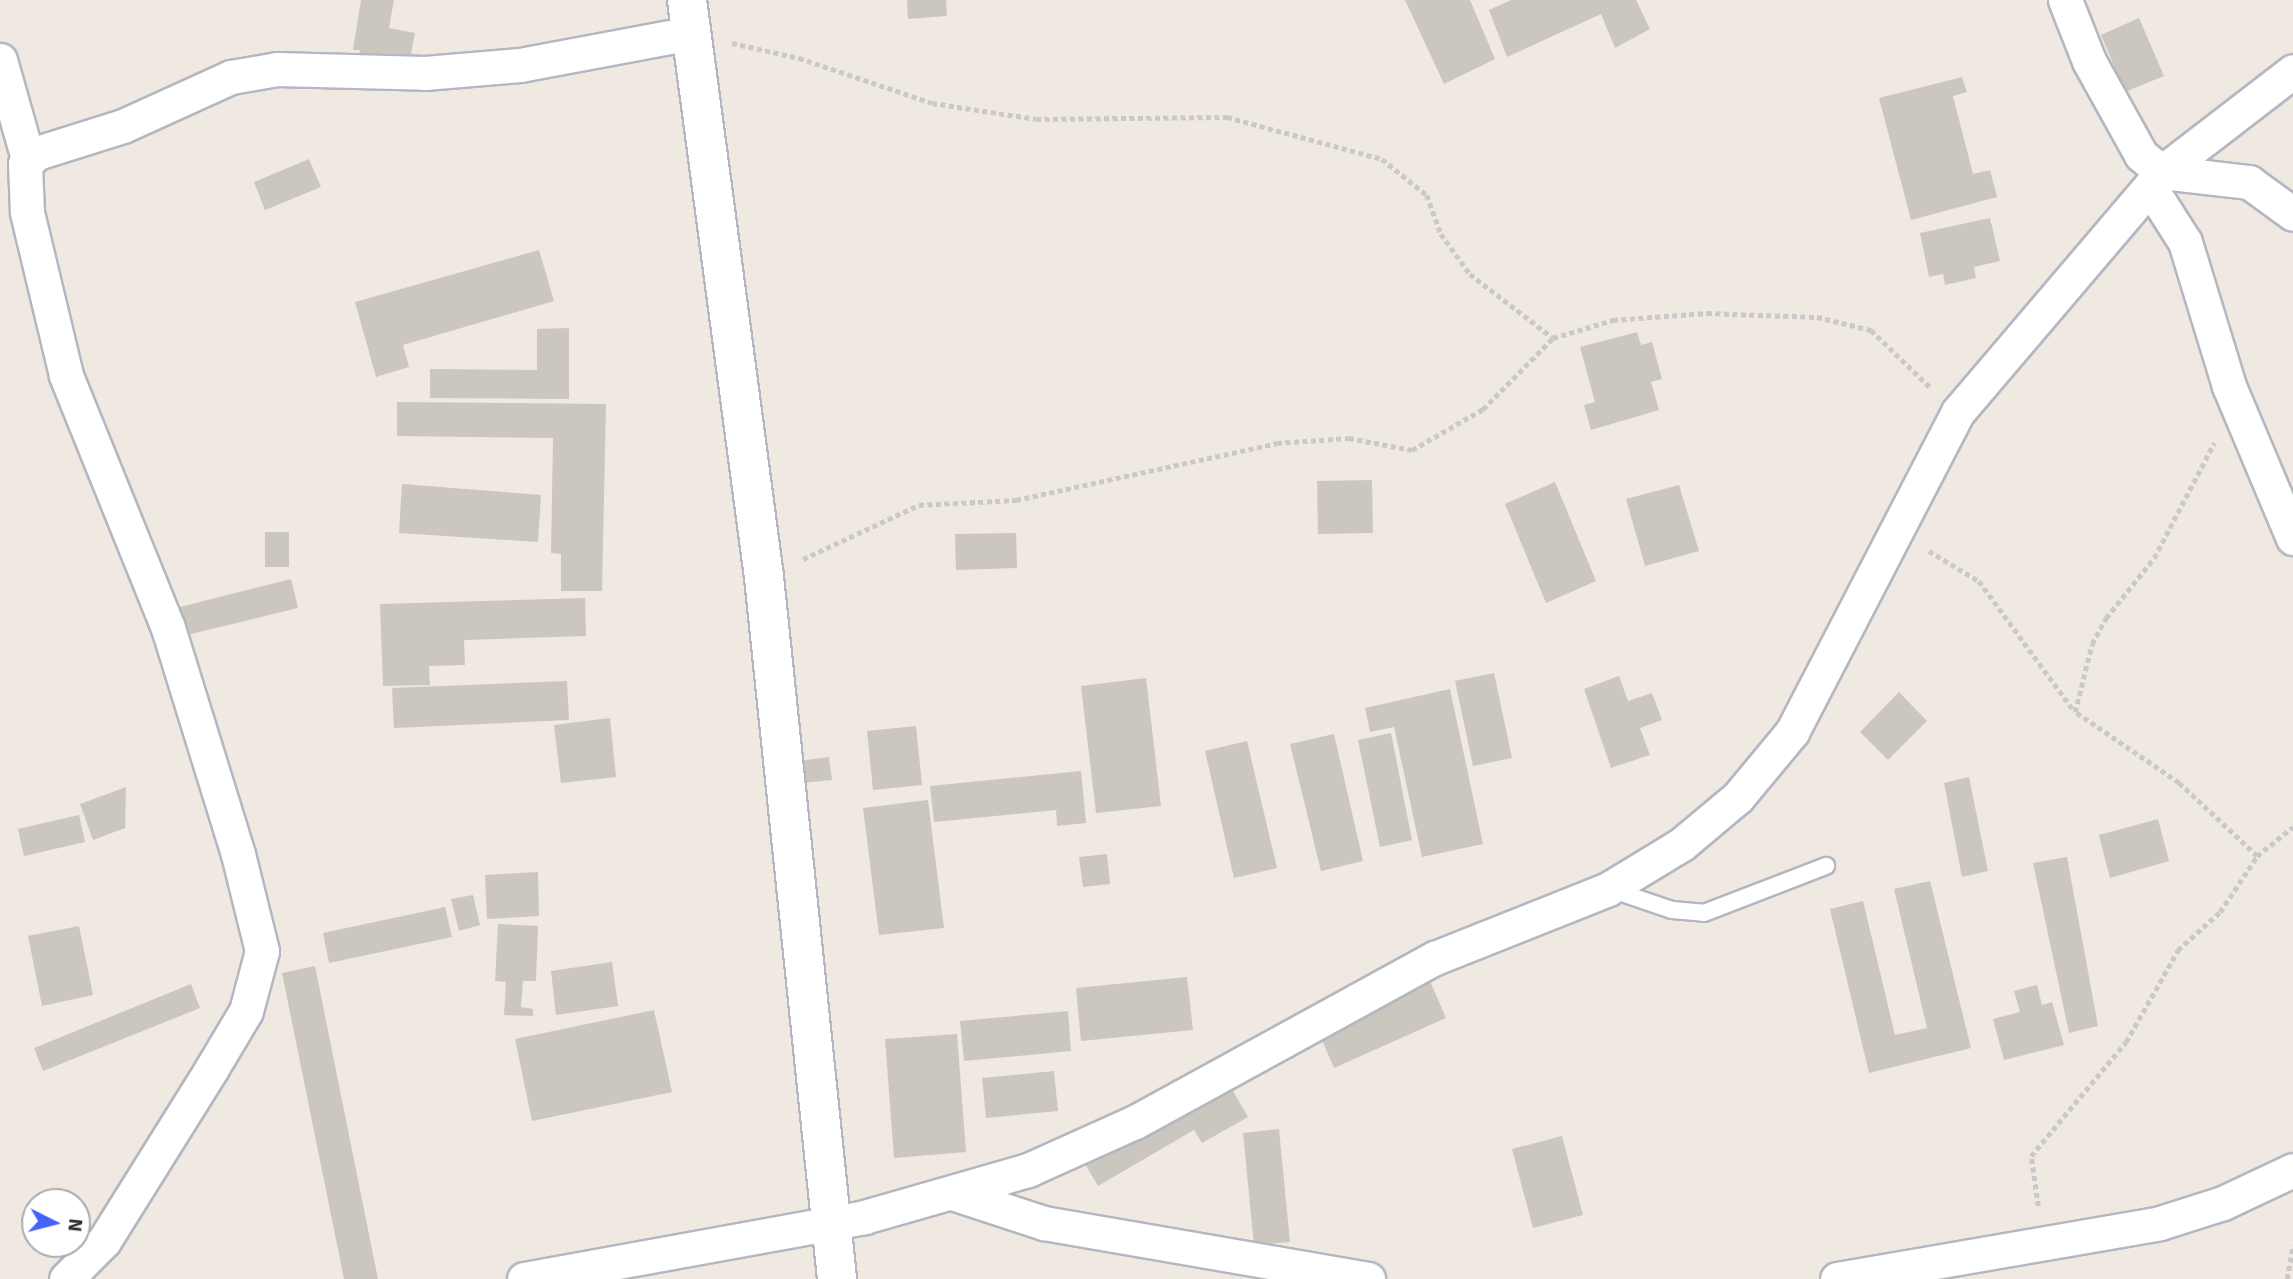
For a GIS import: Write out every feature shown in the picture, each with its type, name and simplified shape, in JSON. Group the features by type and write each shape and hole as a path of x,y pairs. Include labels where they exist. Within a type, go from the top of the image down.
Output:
{"street":[{"path":"2065,0 2121,126 2156,179 2185,242 2237,407 2293,538"},
{"path":"28,159 123,126 231,77 277,69 425,73 520,65 689,17 764,577 837,1279"},
{"path":"0,60 28,159 22,172 27,212 65,375 168,628 238,854 262,951 246,1011 206,1079 104,1241 66,1279"},
{"path":"524,1279 832,1222 953,1193 1028,1170 1135,1122 1435,958 1608,888 1714,820 1765,769 1817,691 1896,530 1958,412 2156,179 2293,71"},
{"path":"2156,179 2249,182 2293,214"},
{"path":"1837,1279 2043,1245 2195,1214 2293,1170"},
{"path":"953,1193 1044,1223 1368,1279"}],"lane":[{"path":"1608,888 1672,910 1704,912 1740,903 1826,866"}],"path":[{"path":"689,17 932,103 1036,120 1227,117 1382,159 1427,194 1441,234 1470,274 1553,338"},
{"path":"764,577 919,505 1016,500 1277,443 1349,438 1412,450 1483,408 1553,338 1613,320 1706,313 1817,317 1871,330 1958,412"},
{"path":"2075,712 2092,644 2106,618 2154,558 2191,479 2237,407"},
{"path":"1896,530 1979,581 2075,712 2179,783 2257,856"},
{"path":"2043,1245 2031,1156 2126,1041 2178,950 2220,912 2257,856 2293,827"},
{"path":"2287,1279 2293,1246"}],"building":[{"path":"361,0 394,0 389,28 415,33 409,65 359,57 360,50 353,50"},
{"path":"907,0 946,0 947,16 908,19"},
{"path":"1405,0 1470,0 1495,59 1444,84"},
{"path":"1511,0 1636,0 1650,29 1615,48 1601,14 1507,57 1489,10"},
{"path":"2139,18 2164,76 2125,92 2101,35"},
{"path":"1962,77 1967,92 1953,96 1973,174 1990,170 1997,197 1911,220 1879,98"},
{"path":"309,159 321,187 265,210 254,182"},
{"path":"1990,218 2000,261 1974,267 1976,278 1945,285 1943,274 1929,277 1920,233"},
{"path":"539,250 554,301 403,345 409,367 376,377 355,302"},
{"path":"569,328 569,399 430,398 430,369 537,370 537,329"},
{"path":"1637,332 1641,345 1652,342 1662,379 1651,382 1659,410 1591,430 1584,405 1595,402 1580,347"},
{"path":"397,402 606,404 602,591 561,591 561,554 551,553 553,438 397,436"},
{"path":"1372,480 1373,533 1318,534 1317,481"},
{"path":"1555,482 1596,581 1546,603 1505,504"},
{"path":"402,484 541,495 538,542 399,533"},
{"path":"1679,485 1699,551 1645,566 1626,499"},
{"path":"265,532 289,532 289,567 265,567"},
{"path":"1016,533 1017,568 956,570 955,534"},
{"path":"291,579 298,608 187,635 180,607"},
{"path":"585,598 586,636 464,640 465,665 429,666 430,685 383,686 380,604"},
{"path":"1494,673 1512,758 1473,766 1455,681"},
{"path":"1619,676 1628,701 1652,693 1662,720 1640,728 1650,755 1611,768 1584,689"},
{"path":"1146,678 1161,806 1096,813 1081,686"},
{"path":"567,681 569,720 394,728 392,688"},
{"path":"1450,689 1483,844 1422,857 1394,727 1370,732 1365,708"},
{"path":"1899,692 1927,721 1888,760 1860,732"},
{"path":"610,718 616,777 561,783 554,725"},
{"path":"916,726 922,785 873,790 867,731"},
{"path":"1391,733 1412,840 1380,847 1358,740"},
{"path":"1334,734 1363,861 1321,871 1290,744"},
{"path":"1247,741 1277,868 1234,878 1205,751"},
{"path":"829,757 832,780 802,783 799,761"},
{"path":"1081,771 1086,823 1057,826 1056,810 934,822 930,786"},
{"path":"1969,777 1988,871 1962,877 1944,783"},
{"path":"126,787 125,828 93,840 80,804"},
{"path":"928,800 944,928 879,935 863,808"},
{"path":"79,815 85,842 24,856 18,829"},
{"path":"2158,819 2169,861 2110,878 2099,835"},
{"path":"1107,854 1110,884 1083,887 1079,857"},
{"path":"2067,857 2098,1026 2069,1033 2033,863"},
{"path":"538,872 539,916 487,919 485,875"},
{"path":"1930,881 1971,1048 1869,1073 1830,909 1863,901 1895,1035 1927,1028 1894,889"},
{"path":"473,895 480,925 459,931 451,899"},
{"path":"445,907 452,937 329,963 323,933"},
{"path":"498,924 538,926 536,981 523,981 521,1007 533,1009 533,1016 504,1015 506,982 495,981"},
{"path":"79,926 93,995 42,1006 28,936"},
{"path":"612,962 618,1006 556,1015 551,971"},
{"path":"315,966 378,1279 344,1279 282,973"},
{"path":"1427,974 1446,1018 1334,1068 1315,1024"},
{"path":"1187,977 1193,1030 1081,1041 1076,988"},
{"path":"191,984 200,1008 43,1071 34,1048"},
{"path":"2037,985 2042,1005 2052,1002 2064,1045 2004,1060 1993,1019 2020,1012 2014,991"},
{"path":"654,1010 672,1092 532,1121 515,1039"},
{"path":"1068,1011 1071,1051 964,1061 960,1021"},
{"path":"957,1034 966,1152 894,1158 885,1039"},
{"path":"1054,1071 1058,1111 986,1118 982,1078"},
{"path":"1225,1077 1248,1117 1202,1143 1194,1130 1098,1186 1082,1159"},
{"path":"1279,1129 1290,1242 1254,1245 1243,1133"},
{"path":"1562,1136 1583,1215 1533,1228 1512,1149"}]}
